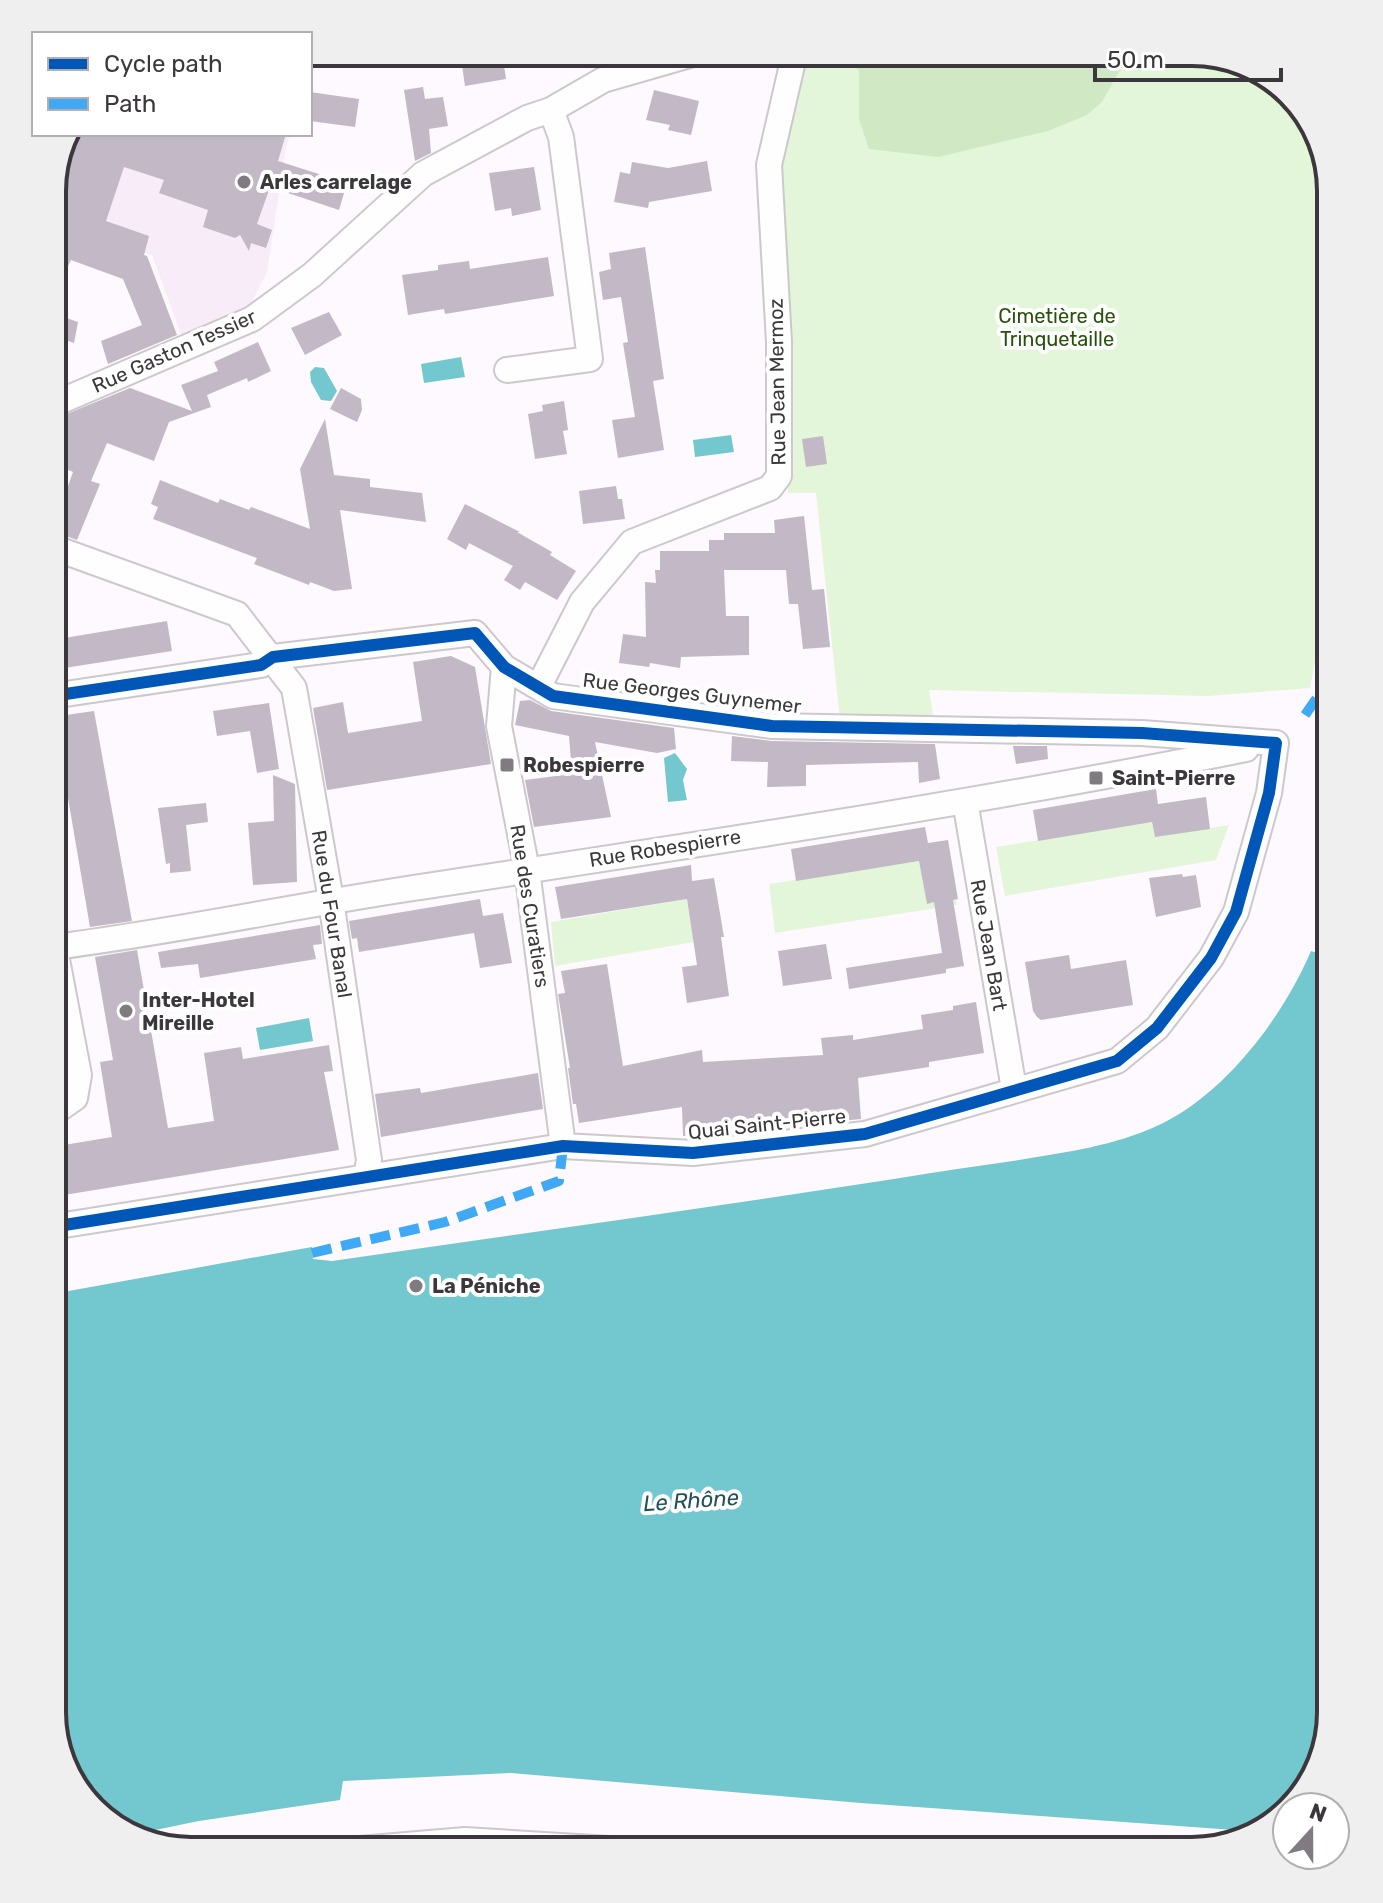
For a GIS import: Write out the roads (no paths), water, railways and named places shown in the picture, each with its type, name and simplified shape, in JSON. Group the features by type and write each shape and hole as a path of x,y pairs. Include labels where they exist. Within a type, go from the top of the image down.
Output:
{"street":[{"name":"Rue Gaston Tessier","path":"66,399 252,319 312,275 423,174 527,118 551,110 603,80 652,66"},
{"name":"Rue Jean Mermoz","path":"539,686 582,602 632,542 770,488 779,476 779,342 769,165 792,66"},
{"path":"507,370 590,359 561,137 551,110"},
{"path":"66,552 237,614 273,657 261,665 66,694"},
{"name":"Rue Georges Guynemer","path":"273,657 475,633 504,667 553,696 772,726 1142,733 1276,743"},
{"name":"Rue du Four Banal","path":"273,657 294,688 331,900 369,1160 366,1177"},
{"name":"Rue des Curatiers","path":"504,667 499,726 527,870 563,1146"},
{"name":"Rue Robespierre","path":"66,939 148,934 331,900 965,801 1276,743"},
{"name":"Quai Saint-Pierre","path":"66,1225 563,1146 693,1153 865,1134 1117,1061 1157,1028 1211,958 1236,912 1269,793 1276,743"},
{"name":"Rue Jean Bart","path":"965,801 1014,1089"},
{"path":"66,1008 79,1075 75,1098 66,1104"}],"water":[{"path":"461,357 465,377 424,383 421,364"},
{"path":"315,367 324,368 337,391 331,401 321,400 311,382 310,372"},
{"path":"731,435 734,452 695,457 693,440"},
{"path":"675,753 687,769 683,780 687,800 668,802 664,758"},
{"name":"Le Rhône","path":"1311,951 1317,953 1317,1712 1313,1744 1307,1760 1288,1791 1271,1791 1271,1808 1268,1811 1232,1830 861,1803 511,1773 343,1781 340,1800 153,1831 115,1811 92,1788 70,1744 66,1712 66,1291 312,1247 313,1259 332,1261 824,1190 1108,1143 1159,1125 1207,1094 1249,1051 1285,1002"},
{"path":"309,1018 313,1041 260,1050 256,1028"}],"place":[{"name":"Arles carrelage","path":"244,182"},
{"name":"Robespierre","path":"507,765"},
{"name":"Saint-Pierre","path":"1096,778"},
{"name":"Inter-Hotel Mireille","path":"126,1011"},
{"name":"La Péniche","path":"416,1286"}],"park label":[{"name":"Cimetière de Trinquetaille","path":"1057,328"}]}
